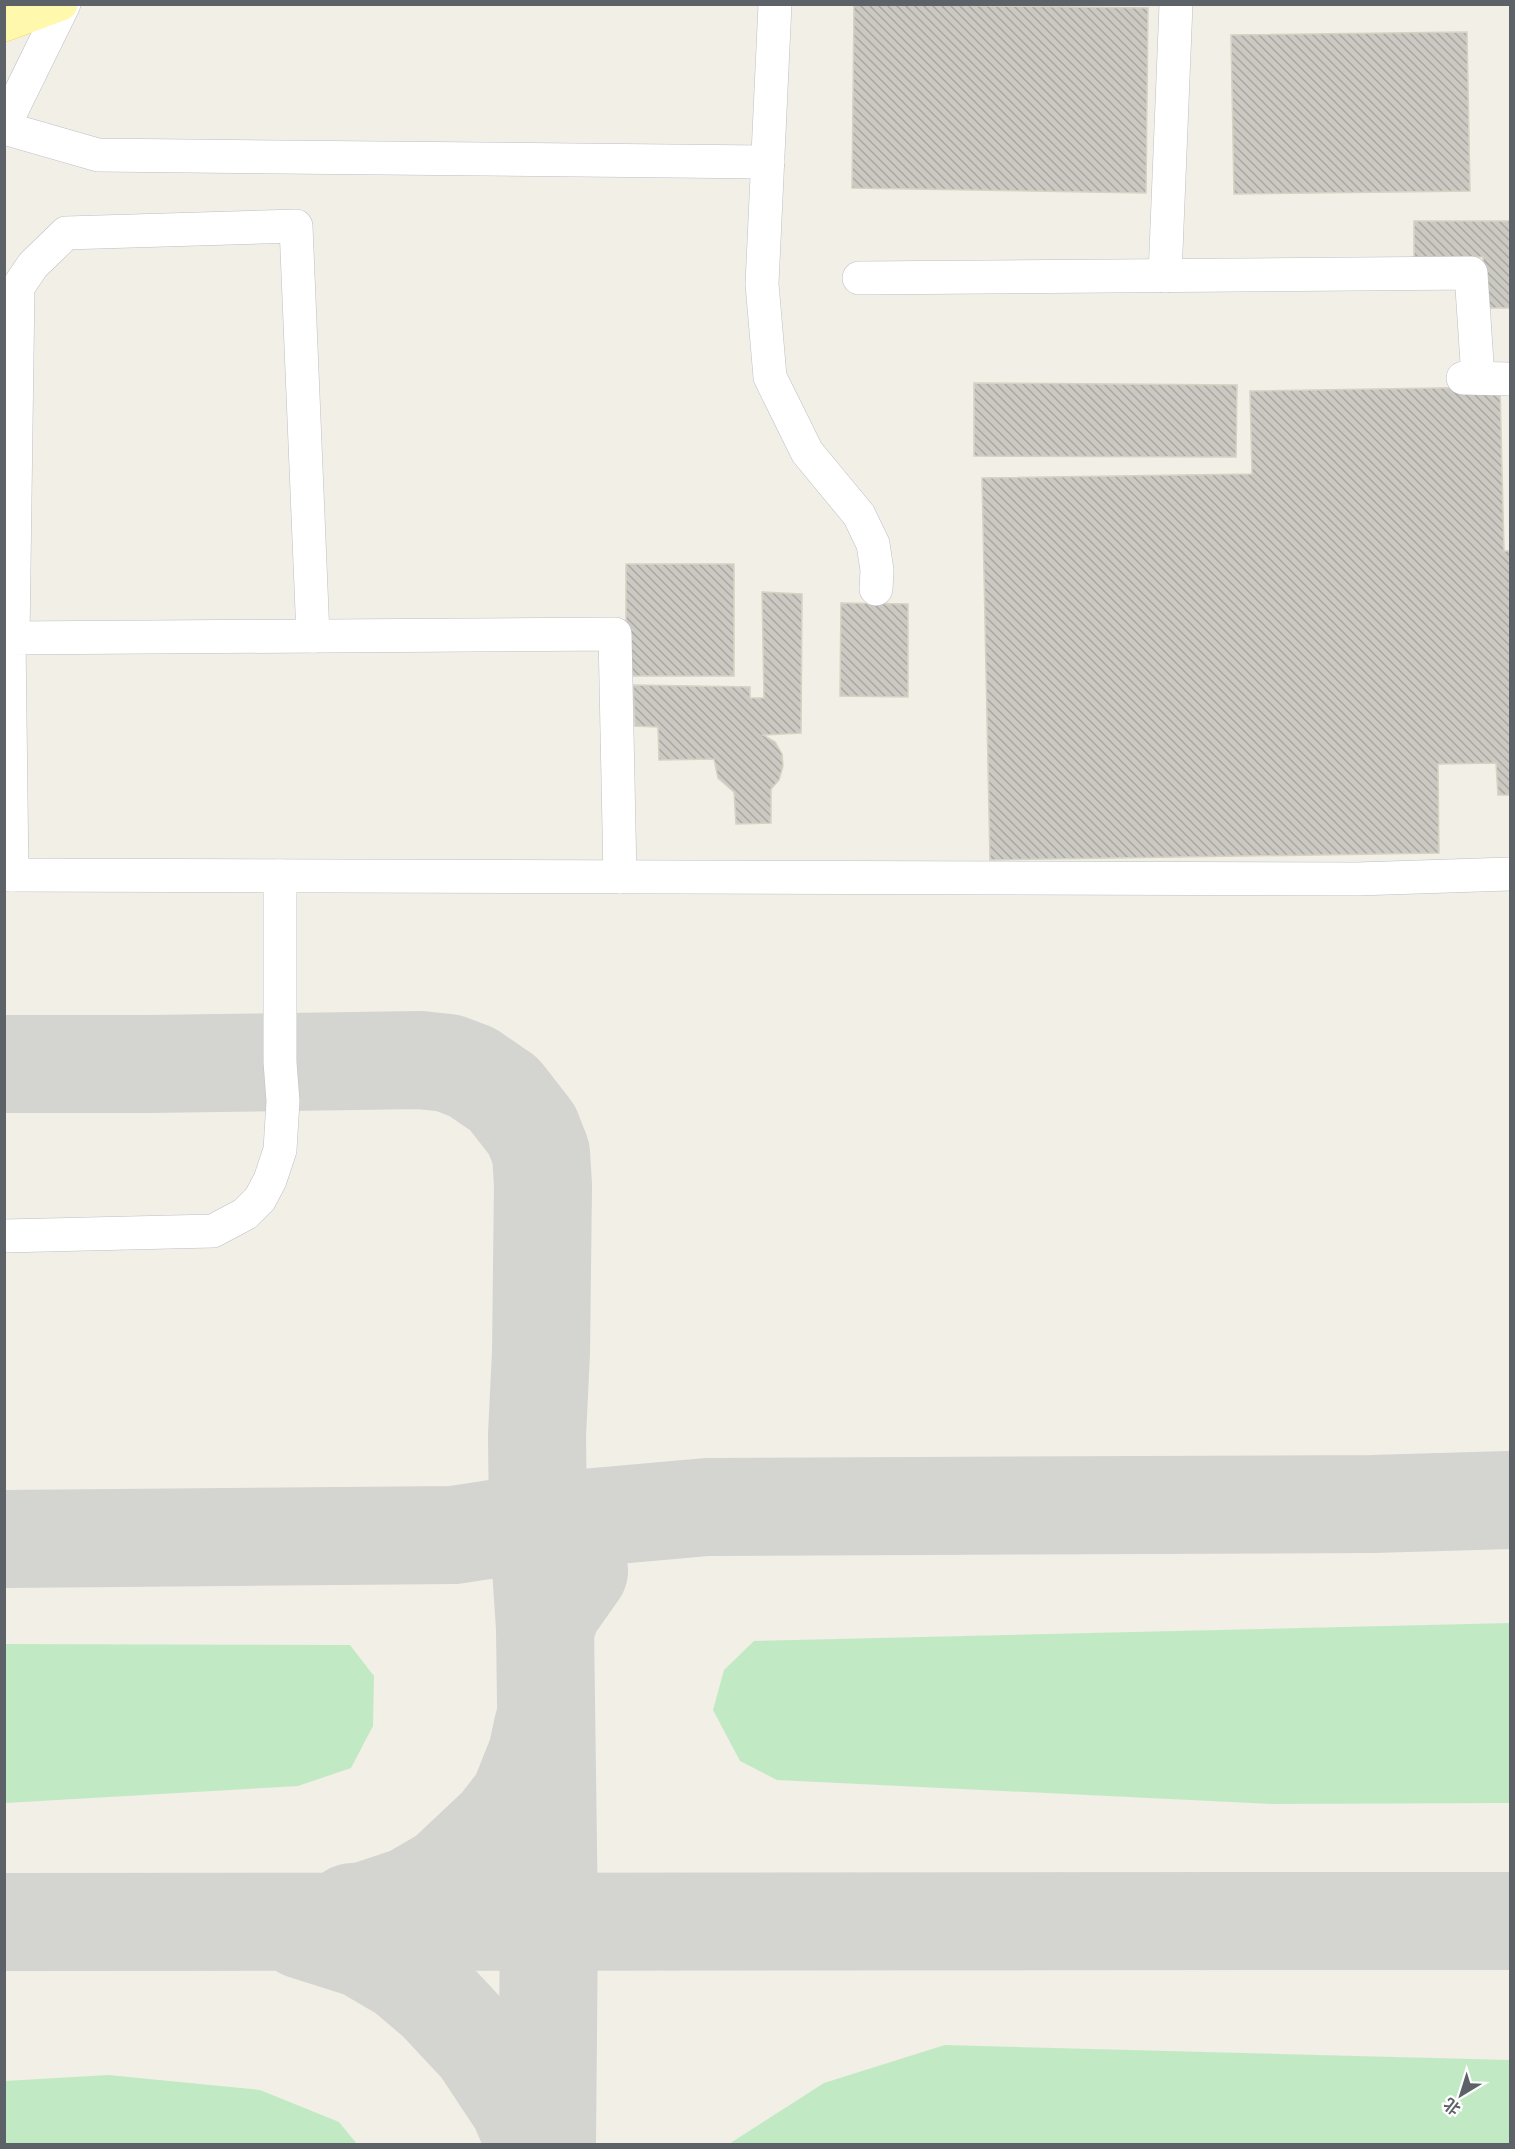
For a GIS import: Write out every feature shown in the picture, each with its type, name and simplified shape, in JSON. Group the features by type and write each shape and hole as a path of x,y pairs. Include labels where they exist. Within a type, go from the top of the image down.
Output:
{"main road":[{"path":"4,25 63,4"}],"street":[{"path":"63,4 4,127 98,155 768,162"},
{"path":"775,4 762,284 770,377 807,452 859,515 873,544 877,570 876,589"},
{"path":"1165,276 1176,4"},
{"path":"13,638 18,287 33,265 66,233 296,226 313,636"},
{"path":"859,278 1471,273 1471,378 1510,379"},
{"path":"620,877 615,634 9,638 8,875 280,876 620,877 1357,879 1510,874"},
{"path":"4,1236 213,1231 244,1214 260,1200 280,1150 283,1101 280,1062 280,876"}],"green space":[{"path":"1510,1623 1510,1803 1273,1804 777,1780 740,1761 713,1710 724,1670 754,1641"},
{"path":"5,1644 350,1645 374,1676 373,1726 351,1768 298,1786 5,1803"},
{"path":"945,2045 1510,2060 1510,2144 731,2144 824,2083"},
{"path":"108,2075 260,2090 339,2122 357,2144 5,2144 5,2081"}],"building":[{"path":"854,4 1148,8 1146,193 852,188"},
{"path":"1467,32 1470,191 1234,194 1231,35"},
{"path":"1414,221 1510,221 1510,308 1483,308 1483,257 1414,257"},
{"path":"974,383 1237,385 1236,457 974,456"},
{"path":"1500,387 1504,551 1510,551 1510,795 1498,795 1496,763 1438,764 1439,853 990,860 982,478 1252,474 1250,391"},
{"path":"626,564 734,564 734,676 626,676"},
{"path":"762,592 802,594 801,733 763,735 775,742 782,754 783,766 779,780 771,789 771,823 736,824 734,792 718,778 714,759 659,760 658,727 635,726 633,685 750,687 750,698 764,698"},
{"path":"841,603 908,604 908,697 840,696"}],"taxiway":[{"path":"4,1064 420,1060 448,1063 472,1072 504,1094 532,1130 541,1153 543,1185 541,1353 537,1435 538,1522 545,1628"},
{"path":"4,1539 454,1535 538,1522 707,1507 1372,1504 1510,1500"},
{"path":"547,2144 549,1920 545,1628 553,1608 579,1571"},
{"path":"352,1912 365,1911 410,1896 446,1875 498,1826 519,1799 537,1754 543,1726"},
{"path":"4,1922 1510,1921"},
{"path":"303,1930 363,1949 404,1973 437,2001 480,2047 519,2106 535,2144"}]}
